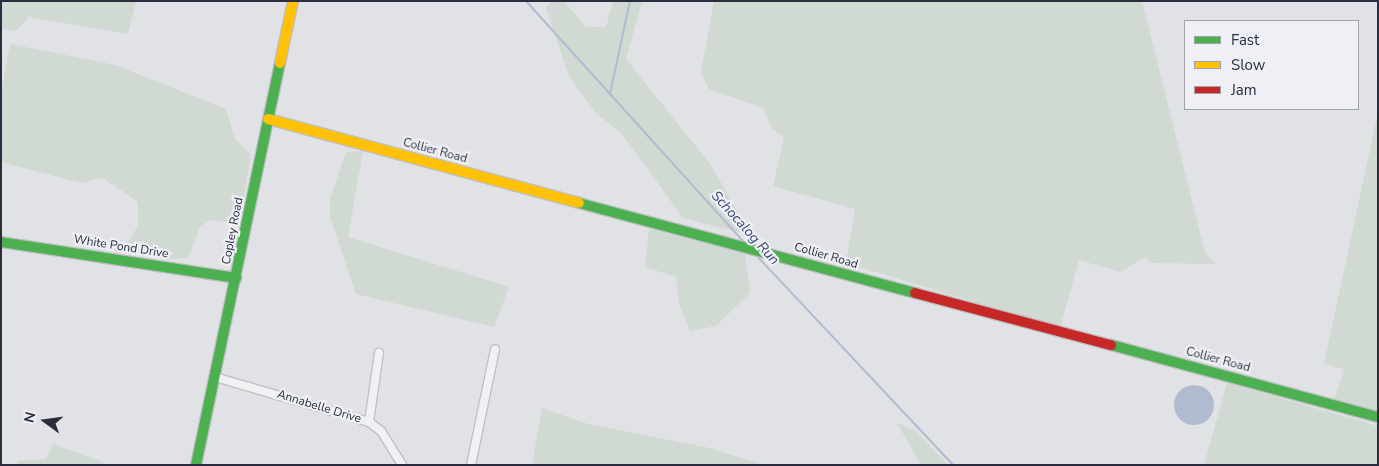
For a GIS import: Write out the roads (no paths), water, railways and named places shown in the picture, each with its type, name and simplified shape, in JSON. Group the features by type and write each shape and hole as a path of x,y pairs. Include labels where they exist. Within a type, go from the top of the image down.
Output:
{"street":[{"name":"Copley Road","path":"196,465 293,1"},
{"name":"Collier Road","path":"268,119 1378,417"},
{"name":"White Pond Drive","path":"1,242 236,278"},
{"path":"471,465 495,349"},
{"path":"369,422 380,353"},
{"name":"Annabelle Drive","path":"215,377 369,422 381,431 402,465"}],"water":[{"path":"1190,385 1198,385 1205,388 1211,394 1214,405 1211,416 1205,422 1198,425 1190,425 1183,422 1177,416 1174,409 1174,401 1177,394 1183,388"}],"waterway":[{"name":"Schocalog Run","path":"526,1 744,242"},
{"path":"610,94 630,1"},
{"name":"Schocalog Run","path":"756,255 953,465"}]}
